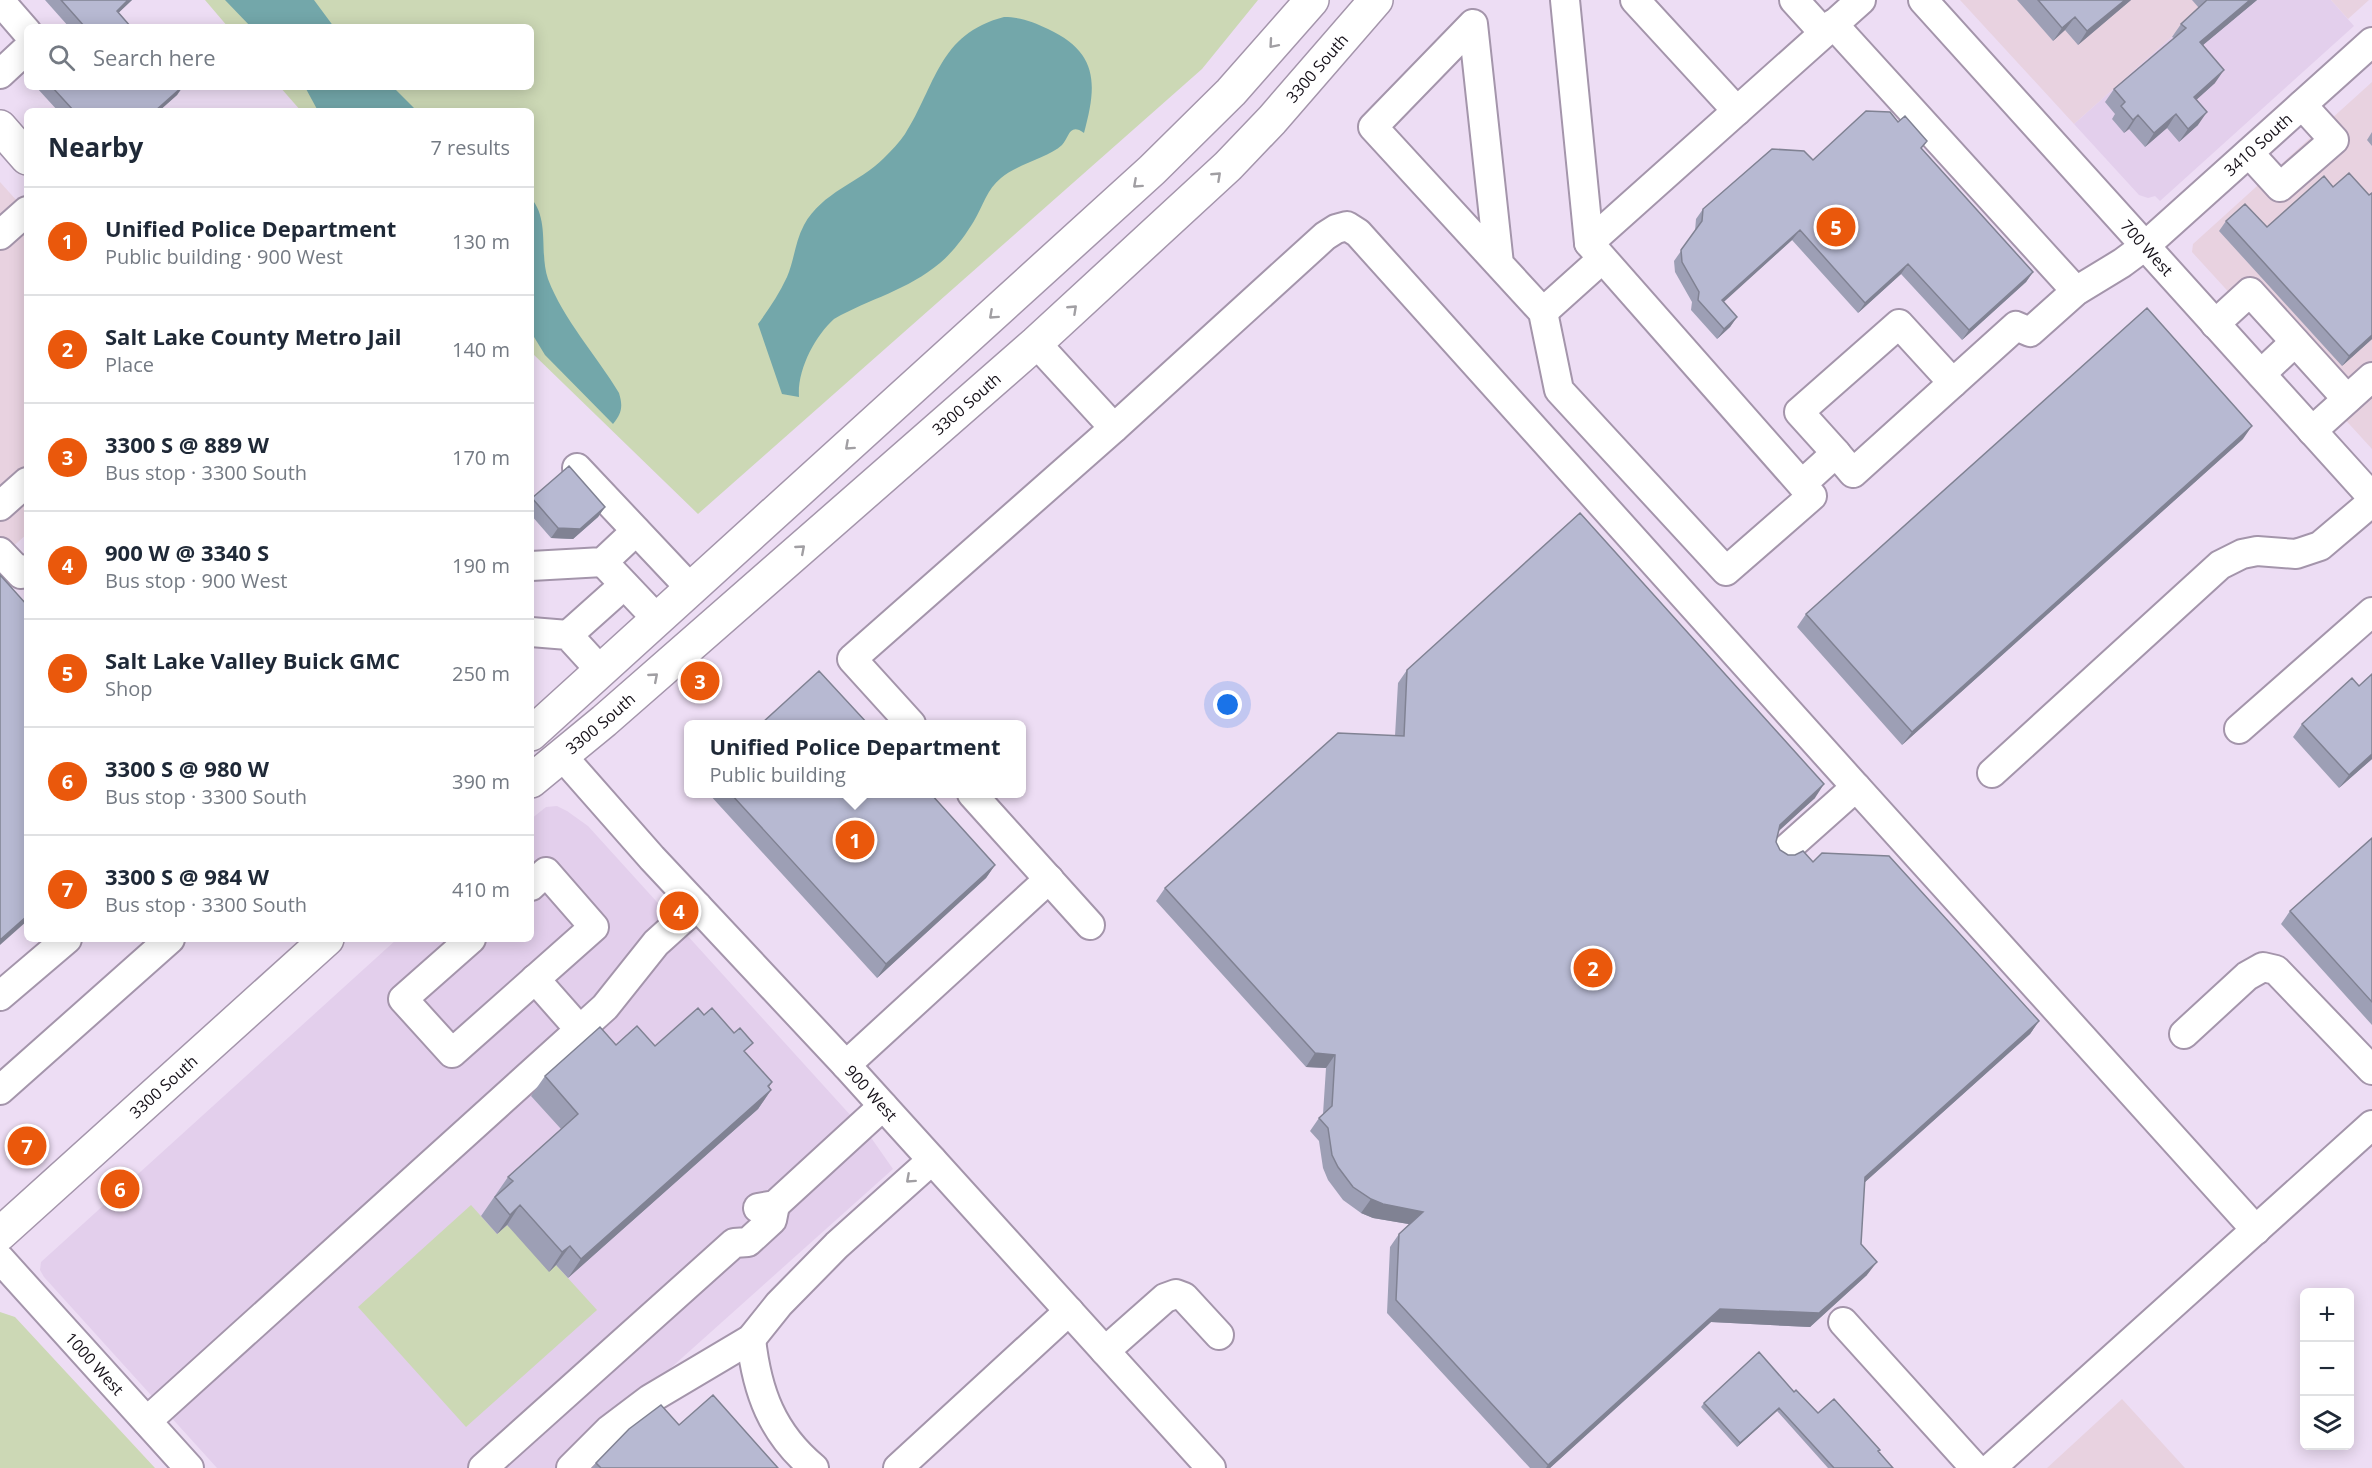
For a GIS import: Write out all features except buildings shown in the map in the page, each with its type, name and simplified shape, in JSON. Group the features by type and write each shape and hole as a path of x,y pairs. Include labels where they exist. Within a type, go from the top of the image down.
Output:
{"main road":[{"path":"534,726 601,671 692,590 1152,170 1230,92 1312,0"},
{"name":"3300 South","path":"534,779 563,757 1036,344 1228,166 1272,120 1376,0"},
{"path":"0,127 24,155"},
{"name":"900 West","path":"534,728 563,757"},
{"name":"3300 South","path":"0,1234 324,942"}],"street":[{"path":"1499,264 1473,24 1373,127 1543,312 1559,390 1726,572 1812,496 1595,251 1565,0"},
{"path":"1635,0 1737,111"},
{"path":"1794,0 1829,29 2076,291"},
{"path":"1543,312 1595,251 1737,111 1861,0"},
{"name":"700 West","path":"1923,0 2372,497"},
{"path":"0,1 24,29"},
{"name":"3410 South","path":"1953,382 2016,326 2030,332 2076,291 2145,246 2372,42"},
{"path":"0,74 24,52"},
{"path":"2249,153 2280,187 2334,140 2302,105"},
{"path":"0,235 24,214"},
{"path":"907,720 852,659 1114,428 1325,236 1336,229 1347,226 1358,233 2256,1230"},
{"path":"2215,324 2250,292 2347,399"},
{"path":"1899,324 1953,382 1853,473 1836,453 1799,412 1899,324"},
{"path":"2261,374 2295,342"},
{"path":"1036,344 1114,428"},
{"path":"2312,431 2372,377"},
{"path":"1802,484 1836,453"},
{"path":"577,468 692,590"},
{"path":"0,506 24,485"},
{"path":"1992,773 2220,565 2242,554 2257,551 2296,554 2320,546 2372,502"},
{"path":"534,566 603,562 636,531"},
{"path":"0,552 24,573"},
{"path":"603,562 658,620"},
{"path":"568,635 624,585"},
{"path":"2239,729 2372,612"},
{"path":"534,632 568,635 601,671"},
{"name":"900 West","path":"563,757 1211,1468"},
{"path":"1783,852 1856,787"},
{"path":"976,798 1090,925"},
{"path":"468,942 404,999 452,1053 594,927 546,872 534,883"},
{"path":"846,1065 1049,879"},
{"path":"147,1421 605,1007 656,943 697,906"},
{"path":"0,996 63,942"},
{"path":"0,1090 167,942"},
{"path":"2184,1034 2247,976 2263,967 2276,970 2372,1070"},
{"path":"535,979 580,1030"},
{"path":"483,1468 734,1243 748,1242 772,1220 775,1205 883,1106"},
{"path":"1991,1468 2372,1125"},
{"path":"571,1468 609,1430 650,1399 751,1339 779,1304 862,1222 932,1160"},
{"name":"1000 West","path":"0,1258 189,1468"},
{"path":"1105,1351 1165,1298 1176,1294 1184,1297 1219,1335"},
{"path":"898,1468 1069,1311"},
{"path":"1843,1322 1975,1468"},
{"path":"751,1339 754,1364 768,1409 789,1445 814,1468"}],"shaded area":[{"path":"205,0 1258,0 1202,69 698,514 534,355 534,108 298,108 283,90 534,90 534,24 225,24"},
{"path":"225,0 314,0 332,24 248,24"},
{"path":"1960,0 2213,0 2074,124"},
{"path":"2213,0 2331,0 2354,26 2160,201 2155,196 2148,198 2139,195 2074,124"},
{"path":"2331,0 2369,0 2348,19"},
{"path":"1004,17 1027,20 1065,38 1085,60 1092,85 1084,133 1072,130 1056,150 1014,169 996,182 959,244 928,272 834,319 814,344 804,365 799,397 782,394 758,324 787,277 804,225 821,204 874,167 898,144 941,64 952,49 965,36 982,25"},
{"path":"2372,82 2372,449 2192,252 2193,244"},
{"path":"307,90 396,90 414,108 316,108"},
{"path":"0,182 24,209 24,537 0,558"},
{"path":"534,202 542,226 545,269 554,294 619,393 621,409 613,424 545,355 534,337"},
{"path":"557,806 588,826 872,1139 893,1169 559,1468 217,1468 44,1277 40,1270 41,1262 394,942 534,942 534,817 546,807"},
{"path":"471,1205 497,1234 507,1225 556,1265 597,1310 466,1427 358,1307"},
{"path":"0,1312 15,1317 155,1468 0,1468"},
{"path":"2122,1399 2185,1468 2047,1468"}],"place":[{"name":"Salt Lake Valley Buick GMC","path":"1836,227"},
{"name":"3300 S @ 889 W","path":"700,681"},
{"name":"Unified Police Department","path":"855,840"},
{"name":"900 W @ 3340 S","path":"679,911"},
{"name":"Salt Lake County Metro Jail","path":"1593,968"},
{"name":"3300 S @ 984 W","path":"27,1146"},
{"name":"3300 S @ 980 W","path":"120,1189"}]}
